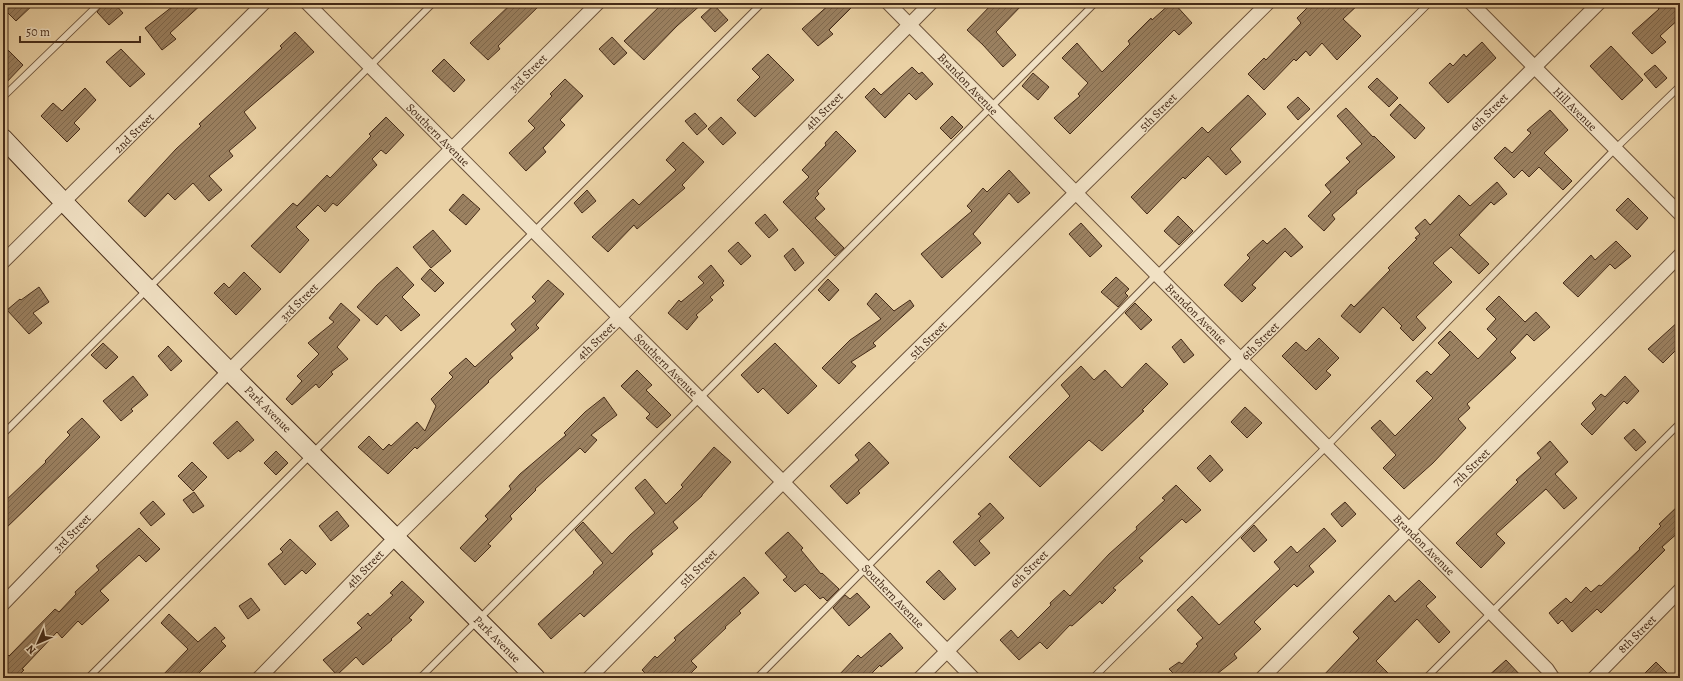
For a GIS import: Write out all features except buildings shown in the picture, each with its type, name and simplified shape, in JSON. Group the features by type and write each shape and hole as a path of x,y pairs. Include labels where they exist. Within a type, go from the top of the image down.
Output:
{"street":[{"name":"2nd Street","path":"3,262 264,3"},
{"name":"Southern Avenue","path":"307,3 451,150 783,482 973,678"},
{"name":"3rd Street","path":"3,604 229,370 598,3"},
{"name":"Brandon Avenue","path":"888,3 1547,669 1553,678"},
{"name":"4th Street","path":"259,678 396,537 619,318 931,3"},
{"name":"5th Street","path":"589,678 783,482 1268,3"},
{"name":"Hill Avenue","path":"1471,3 1680,214"},
{"name":"6th Street","path":"920,678 1599,3"},
{"name":"Park Avenue","path":"3,138 148,288 536,678"},
{"name":"7th Street","path":"1262,678 1680,255"},
{"name":"8th Street","path":"1594,678 1680,590"}],"lane":[{"path":"3,97 100,3"},
{"path":"3,434 433,3"},
{"path":"88,678 762,3"},
{"path":"420,678 1095,3"},
{"path":"757,678 1157,274 1429,3"},
{"path":"1093,678 1327,446 1615,149 1680,86"},
{"path":"1426,678 1680,422"}]}
